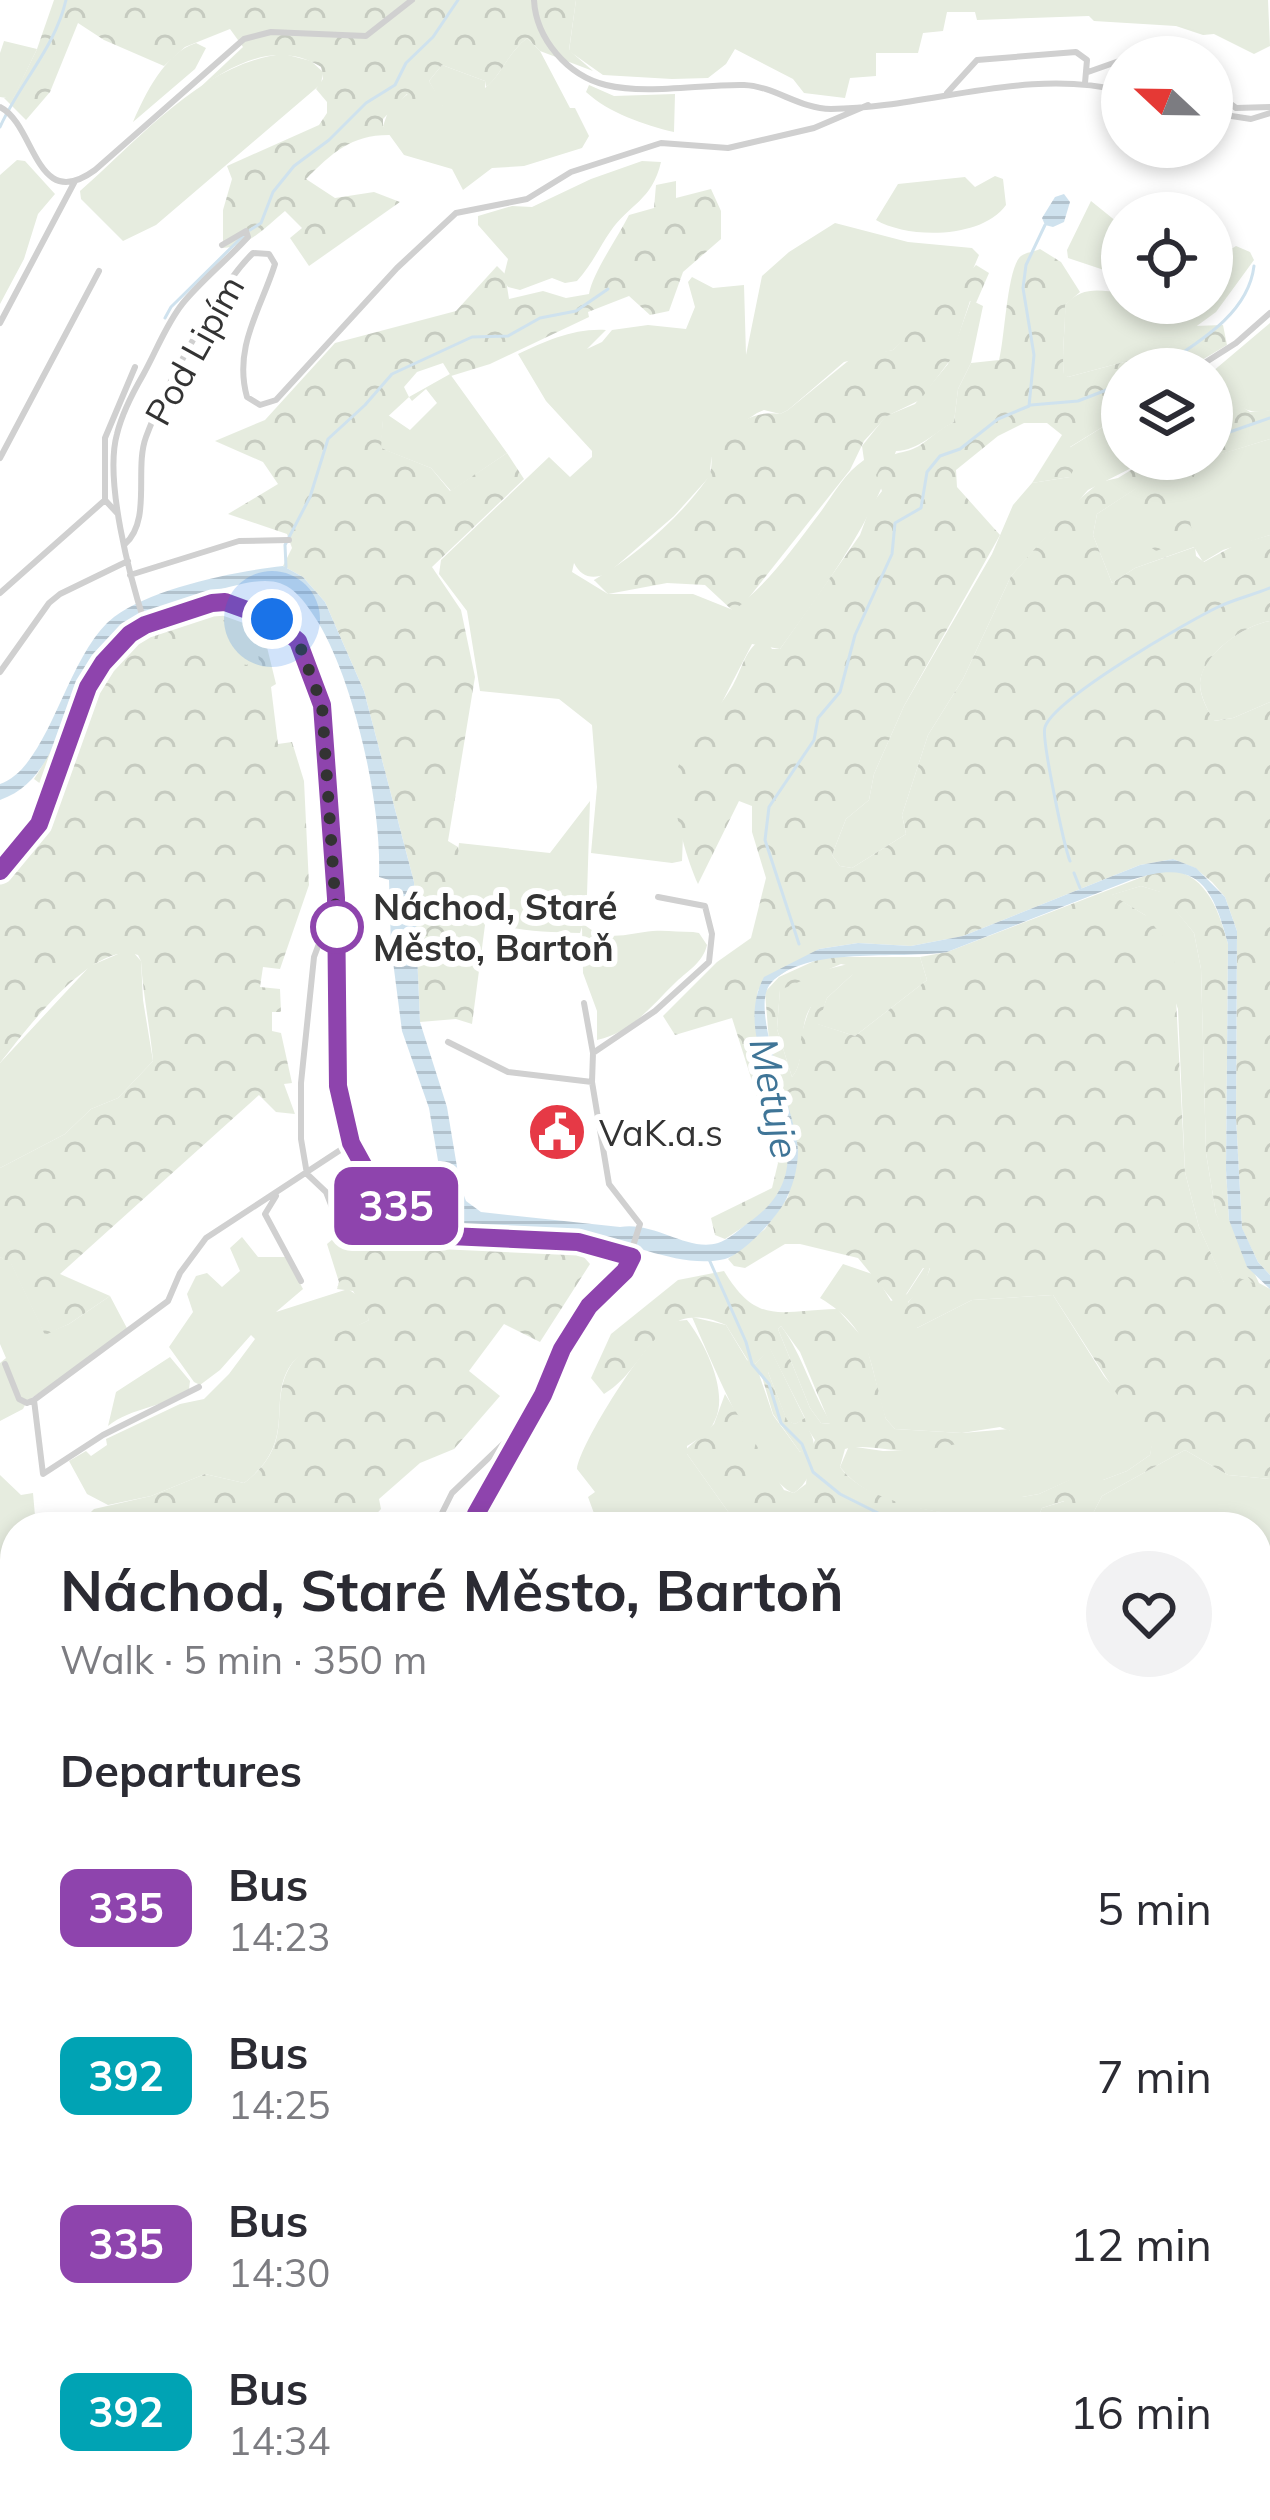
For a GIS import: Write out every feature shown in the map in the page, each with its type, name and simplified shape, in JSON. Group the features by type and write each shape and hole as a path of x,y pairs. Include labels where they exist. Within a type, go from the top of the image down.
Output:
{"street":[{"path":"0,107 19,121 43,171 59,180 75,181 95,170 250,36 271,32 365,36 412,0"},
{"path":"534,0 541,32 554,51 570,67 606,85 748,85 814,107 1085,82 1101,86"},
{"path":"945,96 976,60 1076,52 1087,60 1085,82"},
{"path":"1088,72 1101,67"},
{"name":"Pod Lipím","path":"125,544 137,527 146,438 207,316 253,253 269,254 274,264 247,334 247,397 260,405 276,400 370,296 456,213 526,199 571,172 662,143 728,148 814,128 868,105"},
{"path":"1233,106 1270,110"},
{"path":"1233,116 1251,119 1270,110"},
{"path":"0,323 75,181"},
{"path":"145,622 130,575 113,455 132,392 182,304 248,237 245,231 222,245"},
{"path":"0,458 99,271"},
{"path":"1228,348 1270,313"},
{"path":"120,516 105,500 107,428 135,367"},
{"path":"0,593 105,500"},
{"path":"130,575 239,541 289,539"},
{"path":"0,672 59,594 128,561"},
{"path":"0,871 39,824 88,687 115,649 145,622 225,602 272,619 298,641 322,705 336,898 338,1086 351,1143 391,1202 416,1221 450,1236 578,1242 633,1254"},
{"path":"593,1053 655,1011 709,962 712,934 705,906 658,897"},
{"path":"336,898 314,957 301,1083 301,1139 307,1174 326,1192 338,1223"},
{"path":"477,1512 589,1306 625,1271 640,1224 609,1184 584,1003"},
{"path":"448,1042 508,1072 592,1082"},
{"path":"5,1364 19,1399 34,1400 168,1301 180,1273 206,1238 351,1143"},
{"path":"278,1193 265,1214 301,1281"},
{"path":"34,1400 43,1474 103,1435 200,1388"},
{"path":"443,1512 452,1493 524,1424"}],"green space":[{"path":"54,0 576,0 569,50 593,71 540,51 527,38 486,87 485,81 442,65 429,81 444,105 425,118 407,94 383,119 392,135 344,146 306,179 335,198 374,192 400,202 309,266 290,238 302,228 285,211 249,240 223,248 223,210 232,179 227,166 319,125 327,113 327,102 316,89 323,79 321,67 288,55 254,59 193,94 243,47 230,29 185,47 164,66 78,23 50,92 26,120 4,98 13,98"},
{"path":"576,0 1268,0 1270,46 1254,54 1233,44 1233,36 1203,35 1176,26 1094,21 1089,16 977,20 975,12 947,12 943,31 923,33 918,53 876,53 876,76 850,78 845,98 804,93 793,79 735,49 726,64 708,78 672,79 603,75 569,51"},
{"path":"527,38 540,51 589,136 582,148 524,166 492,168 463,190 452,169 404,155 383,126 389,109 408,94 443,106 429,81 442,65 485,81 485,88"},
{"path":"4,41 37,49 13,99 0,97"},
{"path":"196,43 206,48 195,69 133,122 166,65"},
{"path":"284,54 311,61 323,72 321,84 156,225 123,241 81,199 80,191 199,87 254,60"},
{"path":"589,85 614,96 675,94 674,132 605,106 586,92"},
{"path":"17,160 25,161 55,194 38,214 24,259 0,304 0,175"},
{"path":"642,161 661,162 652,185 617,223 577,281 552,278 520,290 508,287 503,279 508,259 478,225 478,216 512,206 532,207"},
{"path":"995,176 1003,179 1006,205 980,224 925,233 876,220 898,184 965,177 975,187"},
{"path":"676,181 676,198 711,189 721,211 721,239 683,272 669,311 650,315 629,296 588,312 589,317 490,364 451,376 443,363 417,372 404,387 409,397 383,421 381,448 431,468 450,491 507,453 524,479 432,567 461,610 475,677 448,841 458,847 465,896 485,925 472,1024 456,1019 420,1022 414,882 364,691 325,602 303,577 283,566 292,548 287,534 228,514 278,484 263,462 215,441 265,420 335,343 456,311 497,266 505,274 509,299 543,291 566,298 589,294 629,215 654,208 656,185"},
{"path":"1091,201 1101,209 1101,269 1068,258 1067,250"},
{"path":"835,223 908,242 972,248 979,255 973,269 893,350 844,362 788,410 780,414 764,410 728,432 713,452 710,476 674,516 607,574 588,576 574,563 572,572 608,594 693,594 733,610 778,567 843,480 864,460 862,446 886,416 915,404 948,364 971,300 983,306 971,363 958,389 954,422 919,444 896,451 860,529 780,649 752,644 718,710 683,836 682,861 591,853 597,787 592,725 559,699 480,691 467,611 439,574 441,560 549,457 570,477 592,457 592,451 546,401 518,354 583,331 606,330 587,349 612,330 648,325 686,329 695,307 688,282 692,277 713,288 744,285 746,355 762,276"},
{"path":"1233,248 1250,252 1254,260 1233,289"},
{"path":"1040,249 1061,262 1080,292 1065,305 1064,374 1101,368 1101,428 1070,447 1077,462 1070,477 1032,483 1062,435 1047,423 1024,423 998,436 956,470 957,487 1000,535 904,706 874,774 869,800 846,819 832,855 840,866 852,868 906,834 902,815 928,735 963,679 1011,576 1077,501 1100,482 1194,480 1189,516 1194,537 1156,551 1149,546 1137,488 1097,514 1093,535 1112,583 1135,568 1195,547 1196,556 1204,562 1235,545 1270,535 1270,621 1248,628 1216,652 1200,684 1214,721 1270,702 1270,1275 1242,1229 1236,1118 1237,931 1225,897 1212,882 1173,859 1140,865 963,936 911,946 858,943 819,949 758,990 761,1042 785,1125 787,1176 777,1198 759,1216 725,1239 715,1235 711,1218 772,1188 778,1163 732,1018 675,1035 663,1016 717,962 751,938 766,878 752,832 752,806 739,801 698,884 677,813 676,773 753,647 764,638 772,649 780,649 860,535 882,491 876,475 882,465 954,422 958,389 971,363 999,360 1009,288 1023,255"},
{"path":"976,265 989,273 976,303 970,301 951,359 920,400 887,416 864,441 850,470 747,600 733,611 705,585 667,583 608,594 594,580 640,548 684,508 707,479 713,447 727,432 756,416 788,410 853,357 893,350"},
{"path":"1098,290 1101,324 1200,324 1166,348 1101,348 1101,368 1068,377 1063,356 1065,305 1084,292"},
{"path":"1270,323 1270,410 1252,411 1233,402 1233,354"},
{"path":"1223,325 1227,345 1166,348 1194,326"},
{"path":"450,374 507,453 451,491 431,468 380,448 383,420 388,415 410,430 437,403 426,389 412,401 409,397"},
{"path":"1233,401 1250,412 1270,410 1270,439 1233,450"},
{"path":"1101,428 1101,480 1108,480 1088,490 1011,576 963,679 928,735 902,815 906,834 852,868 840,866 832,855 846,819 869,800 874,774 904,706 992,554 1013,505 1032,483 1070,477 1069,448"},
{"path":"1270,439 1270,535 1223,550 1203,562 1194,547 1135,568 1112,583 1093,535 1097,514 1138,487 1186,512 1192,480 1233,480 1233,450"},
{"path":"210,593 276,628 265,639 276,684 271,687 278,744 292,742 304,781 309,885 280,969 263,967 260,987 280,989 281,1012 272,1012 272,1031 281,1033 292,1083 284,1084 295,1114 276,1112 259,1095 60,1274 110,1296 45,1335 11,1264 0,1257 0,1168 65,1134 91,1109 118,1098 153,1061 141,961 138,955 120,953 101,960 62,991 0,1063 0,856 46,795 46,788 34,779 104,653 147,616"},
{"path":"220,618 256,640 259,661 246,665 198,633 200,622"},
{"path":"1270,621 1270,702 1213,721 1200,688 1202,672 1237,635"},
{"path":"590,801 586,926 610,936 693,932 707,945 695,965 641,1017 597,1040 597,1011 583,973 582,927 580,933 531,930 490,921 474,911 463,895 458,873 459,843 550,853"},
{"path":"1163,869 1189,876 1208,893 1228,944 1229,1220 1259,1283 1270,1289 1270,1479 1228,1475 1185,1450 1102,1496 1094,1512 1070,1512 1064,1501 1040,1512 1022,1512 1022,1497 1069,1480 1103,1480 1127,1471 1150,1455 1153,1436 1118,1396 1053,1295 972,1300 911,1331 900,1324 902,1316 930,1268 923,1268 898,1307 858,1258 785,1244 745,1268 728,1259 765,1229 788,1197 798,1150 769,1041 765,992 779,977 823,957 852,957 853,974 827,998 818,1024 855,1036 927,980 920,957 947,952","holes":["1141,886 1160,892 1194,933 1201,969 1206,1153 1216,1214 1241,1269 1253,1283 1239,1278 1224,1282 1199,1227 1185,1172 1174,960 1145,915 1112,895","841,964 851,966 826,984 810,1009 792,1077 777,1029 780,990"]},
{"path":"1141,886 1161,892 1194,933 1201,969 1206,1153 1216,1214 1256,1284 1224,1283 1199,1227 1185,1172 1178,1009 1145,915 1111,895"},
{"path":"125,951 141,961 153,1061 118,1098 91,1109 65,1134 0,1168 0,1063 90,966"},
{"path":"852,957 920,957 927,980 855,1036 817,1024 827,998 853,974 827,992 808,1012 800,1061 792,1077 777,1029 780,989 816,972 852,963"},
{"path":"340,1233 435,1246 576,1248 590,1264 540,1342 504,1324 469,1371 500,1396 454,1449 420,1463 379,1499 378,1512 91,1512 151,1496 205,1474 244,1483 261,1467 277,1437 281,1392 293,1362 318,1343 369,1320 353,1291 337,1289 327,1244"},
{"path":"242,1237 258,1257 286,1257 303,1289 276,1312 348,1289 358,1296 369,1320 293,1362 281,1390 272,1451 244,1483 205,1474 151,1496 108,1505 87,1494 69,1461 86,1451 91,1456 107,1445 106,1439 180,1404 204,1399 255,1339 251,1335 200,1385 169,1347 193,1312 187,1294 196,1276 207,1273 222,1287 240,1271 230,1248"},
{"path":"0,1257 11,1263 45,1334 110,1296 129,1332 0,1421 0,1363 6,1358 0,1344"},
{"path":"843,1264 875,1275 891,1301 907,1294 924,1268 930,1267 924,1287 908,1302 917,1328 972,1300 1053,1295 1104,1376 1154,1436 1150,1455 1103,1480 1070,1480 1022,1497 1022,1512 944,1512 874,1494 840,1467 849,1446 917,1450 1010,1431 1000,1427 962,1433 895,1429 886,1419 860,1336 838,1310 820,1298"},
{"path":"724,1271 736,1289 760,1308 785,1312 837,1309 865,1340 886,1419 895,1429 962,1433 1009,1429 925,1450 845,1449 840,1467 855,1481 874,1493 945,1512 728,1512 682,1453 714,1424 725,1394 784,1490 794,1493 806,1484 815,1440 809,1431 799,1435 804,1450 800,1452 773,1414 760,1370 768,1372 787,1420 795,1424 805,1418 770,1349 752,1367 726,1325 703,1318 684,1319 656,1338 604,1394 591,1378 611,1334 678,1280","holes":["781,1326 800,1352 830,1424 821,1423 810,1408 778,1329"]},
{"path":"692,1317 726,1325 747,1360 755,1364 770,1348 805,1419 795,1424 787,1421 768,1372 759,1374 773,1415 800,1452 804,1449 798,1435 809,1430 813,1438 810,1473 794,1493 781,1485 752,1443"},
{"path":"687,1320 701,1341 719,1396 713,1425 687,1446 687,1454 728,1512 594,1512 588,1497 595,1492 577,1469 581,1456 631,1370 659,1334 676,1321"},
{"path":"781,1326 832,1424 821,1423 810,1408 778,1329"},
{"path":"170,1357 190,1381 189,1389 108,1426 116,1392"},
{"path":"1185,1450 1228,1475 1270,1479 1270,1512 1094,1512 1102,1496"},
{"path":"0,1475 21,1495 33,1493 35,1512 0,1512"},
{"path":"1065,1501 1070,1512 1040,1512"}],"water":[{"path":"1064,194 1070,202 1064,222 1045,225 1042,218 1055,197"},
{"name":"Metuje","path":"283,566 303,577 325,602 364,691 414,882 420,1022 447,1107 460,1185 466,1201 481,1212 633,1226 706,1245 722,1242 776,1196 787,1167 786,1137 757,1041 755,1009 764,977 819,949 858,943 911,946 963,936 1140,865 1173,859 1196,868 1225,897 1237,931 1236,1118 1242,1228 1258,1262 1270,1275 1270,1289 1247,1267 1229,1220 1228,944 1207,891 1186,874 1171,872 1131,880 947,952 806,963 771,983 765,1015 796,1135 797,1162 778,1212 733,1256 692,1261 591,1236 506,1235 457,1221 443,1190 429,1108 402,1031 391,946 389,880 379,877 376,816 364,746 344,678 318,622 300,597 272,581 246,583 180,601 136,623 93,670 38,772 0,800 0,784 32,756 83,656 114,617 172,589"}],"waterway":[{"path":"0,127 54,34 66,0"},
{"path":"250,230 261,223 273,192 294,166 366,103 395,85 406,63 433,37 458,0"},
{"path":"799,944 765,840 769,807 814,740 818,718 840,692 855,635 892,554 895,523 921,508 927,472 940,456 960,449 998,419 1029,406 1034,355 1023,288 1026,265 1045,225"},
{"path":"165,318 243,236"},
{"path":"1189,348 1231,313 1250,283 1254,266"},
{"path":"286,567 285,545 310,497 328,439 392,374 472,337 508,336 540,318 576,311 608,289"},
{"path":"1031,405 1078,401 1101,392"},
{"path":"1233,431 1270,418"},
{"path":"1070,861 1045,735 1054,714 1096,680 1179,628 1270,588"},
{"path":"1074,873 1080,888"},
{"path":"708,1257 752,1364 769,1384 781,1423 802,1444 813,1472 840,1494 876,1512"}],"bus line":[{"name":"335","path":"0,871 39,824 88,687 103,663 137,628 225,602 272,619 298,641 315,678 327,734 337,925 338,1086 351,1143 391,1202 416,1221 450,1236 578,1242 632,1257 625,1271 589,1306 562,1349 543,1395 477,1512"}],"place":[{"name":"Náchod, Staré Město, Bartoň","path":"337,927"},
{"name":"VaK.a.s","path":"557,1132"}],"route":[{"path":"272,619 298,641 322,705 337,927"}]}
